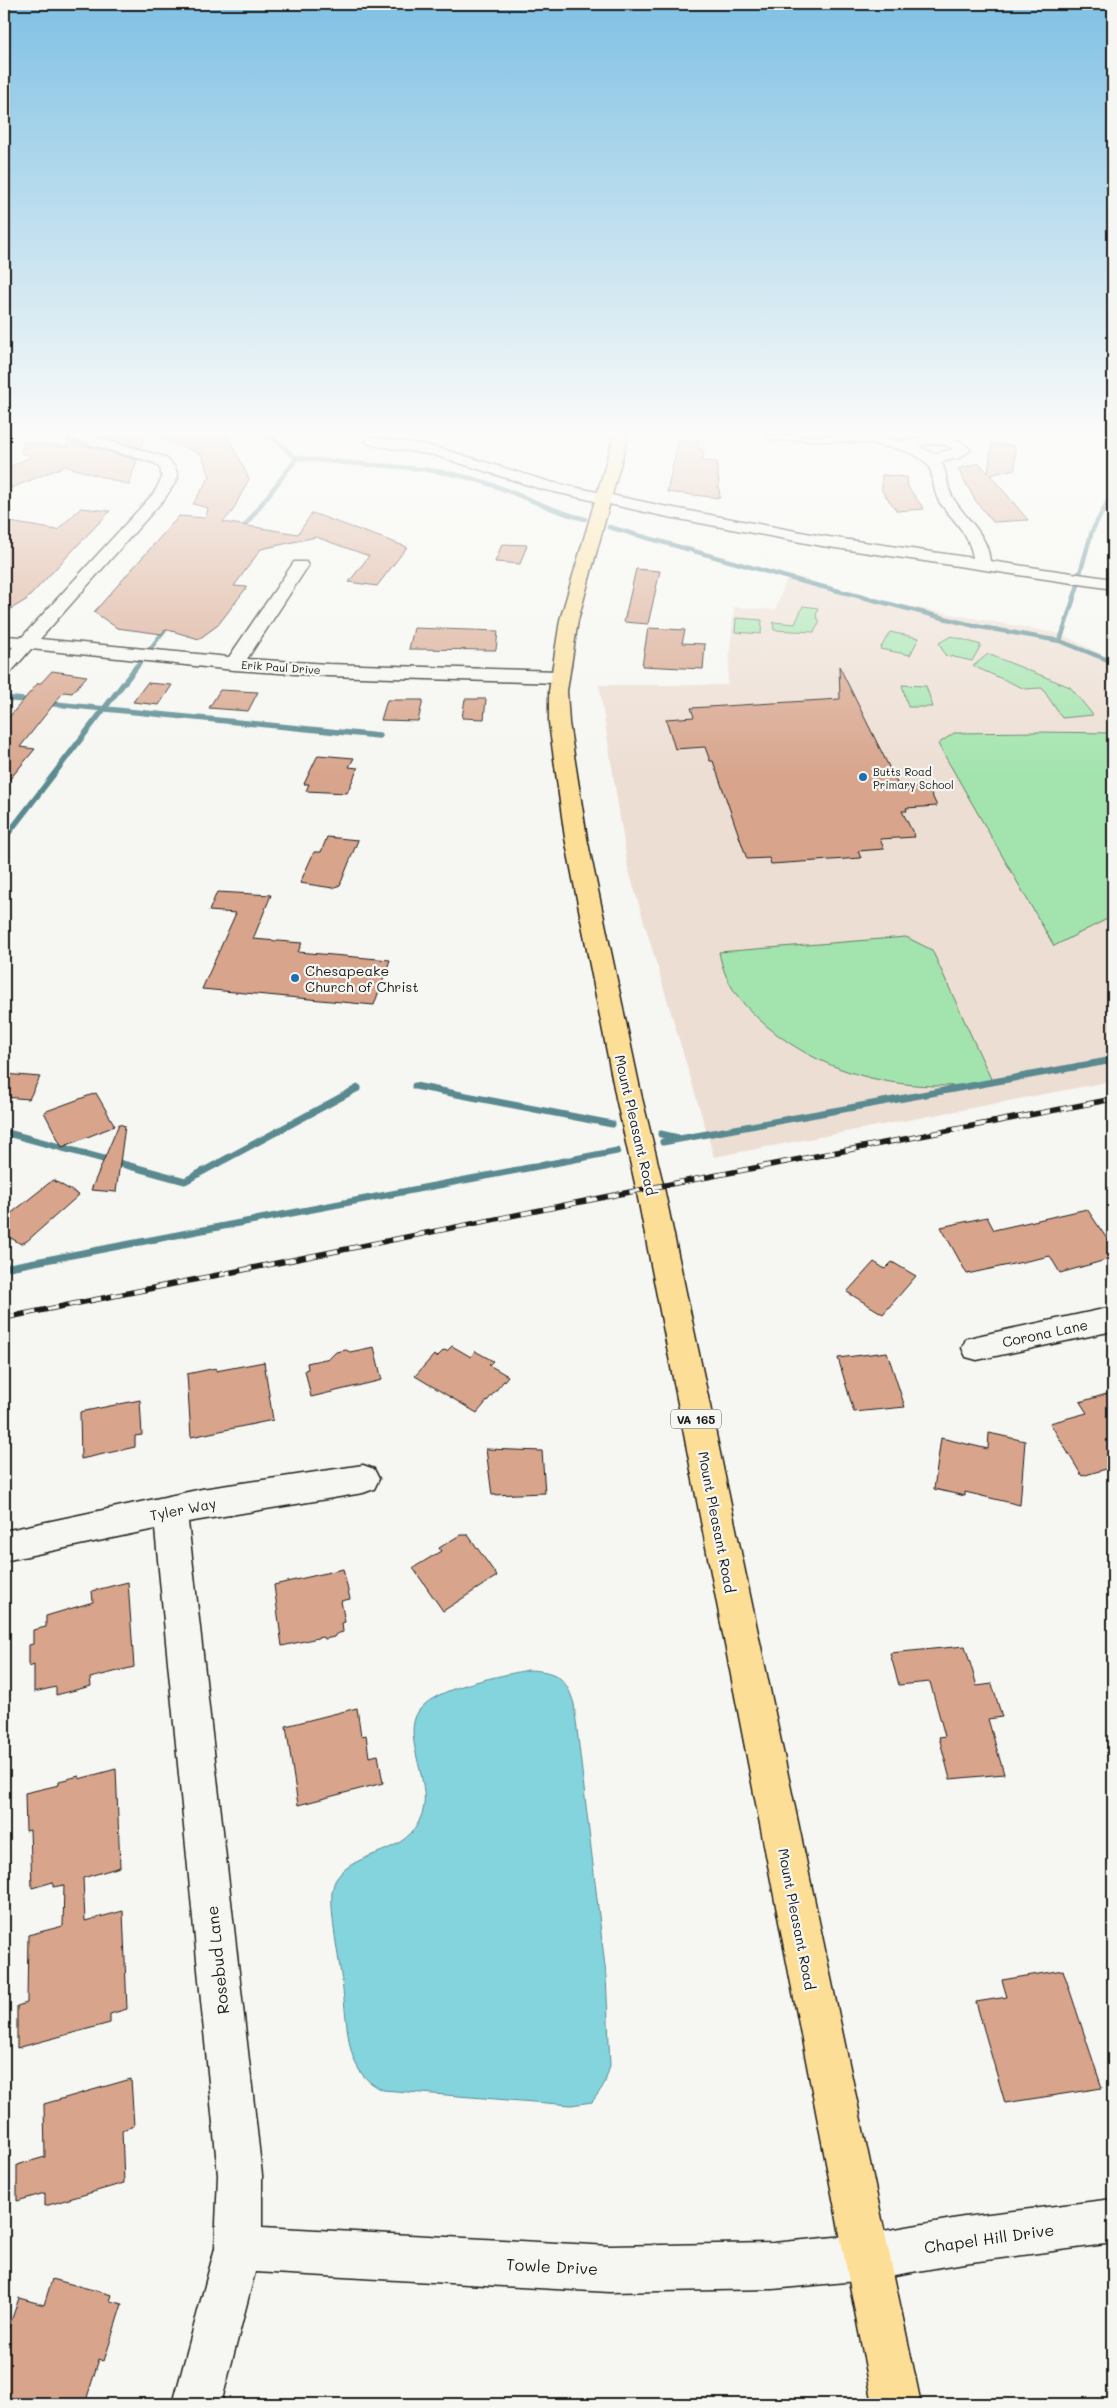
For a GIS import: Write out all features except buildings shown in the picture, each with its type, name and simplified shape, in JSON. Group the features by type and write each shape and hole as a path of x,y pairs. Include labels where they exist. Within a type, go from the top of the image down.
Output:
{"highway":[{"name":"Mount Pleasant Road","path":"589,548 569,620 558,677 560,723 576,838 629,1098 650,1188 897,2404"}],"street":[{"path":"4,668 112,548"},
{"path":"871,548 1113,584"},
{"path":"980,548 982,565"},
{"path":"234,664 300,566"},
{"name":"Erik Paul Drive","path":"4,641 234,664 401,673 558,677"},
{"name":"Corona Lane","path":"977,1348 1113,1318"},
{"name":"Tyler Way","path":"4,1546 170,1511 363,1480"},
{"name":"Rosebud Lane","path":"170,1511 240,2176 238,2248 198,2404"},
{"name":"Chapel Hill Drive","path":"866,2257 964,2240 1113,2221"},
{"name":"Towle Drive","path":"238,2248 610,2270 773,2266 866,2257"}],"shaded area":[{"name":"Butts Road Primary School","path":"788,575 884,602 1061,634 1113,660 1113,1081 714,1157 628,868 599,685 727,685 734,607 775,610"}],"green space":[{"path":"803,606 818,608 816,616 820,622 814,632 774,630 773,622 795,624"},
{"path":"736,618 762,620 761,634 735,632"},
{"path":"890,632 919,638 910,655 880,649"},
{"path":"951,636 981,645 972,661 945,655 939,643"},
{"path":"988,654 1070,687 1093,715 1062,718 1042,688 1025,689 973,666"},
{"path":"902,685 926,686 933,707 908,707"},
{"path":"954,733 1113,733 1113,916 1054,946 938,744"},
{"path":"906,937 932,950 992,1081 930,1086 900,1083 869,1078 840,1069 812,1056 785,1040 746,1006 729,982 719,952"}],"water":[{"path":"528,1670 546,1672 558,1677 567,1687 574,1704 606,1975 610,2066 604,2085 592,2102 571,2105 383,2090 371,2083 362,2074 351,2050 332,1912 334,1883 346,1869 357,1862 394,1846 406,1838 415,1828 422,1814 424,1801 413,1728 416,1715 424,1705 433,1698 459,1687"}],"waterway":[{"path":"685,548 800,581 975,626 1060,641"},
{"path":"1080,573 1087,548"},
{"path":"1060,641 1078,585"},
{"path":"150,649 170,623"},
{"path":"1060,641 1113,662"},
{"path":"136,668 140,662"},
{"path":"104,709 137,666"},
{"path":"4,698 33,701"},
{"path":"45,703 104,709"},
{"path":"4,839 104,709"},
{"path":"104,709 379,736"},
{"path":"663,1142 1113,1060"},
{"path":"415,1086 612,1124"},
{"path":"4,1132 185,1181 358,1088"},
{"path":"661,1134 678,1138"},
{"path":"4,1268 617,1151"}],"railway":[{"path":"4,1318 650,1188 1113,1099"}],"place":[{"name":"Butts Road Primary School","path":"863,777"},
{"name":"Chesapeake Church of Christ","path":"295,978"}]}
